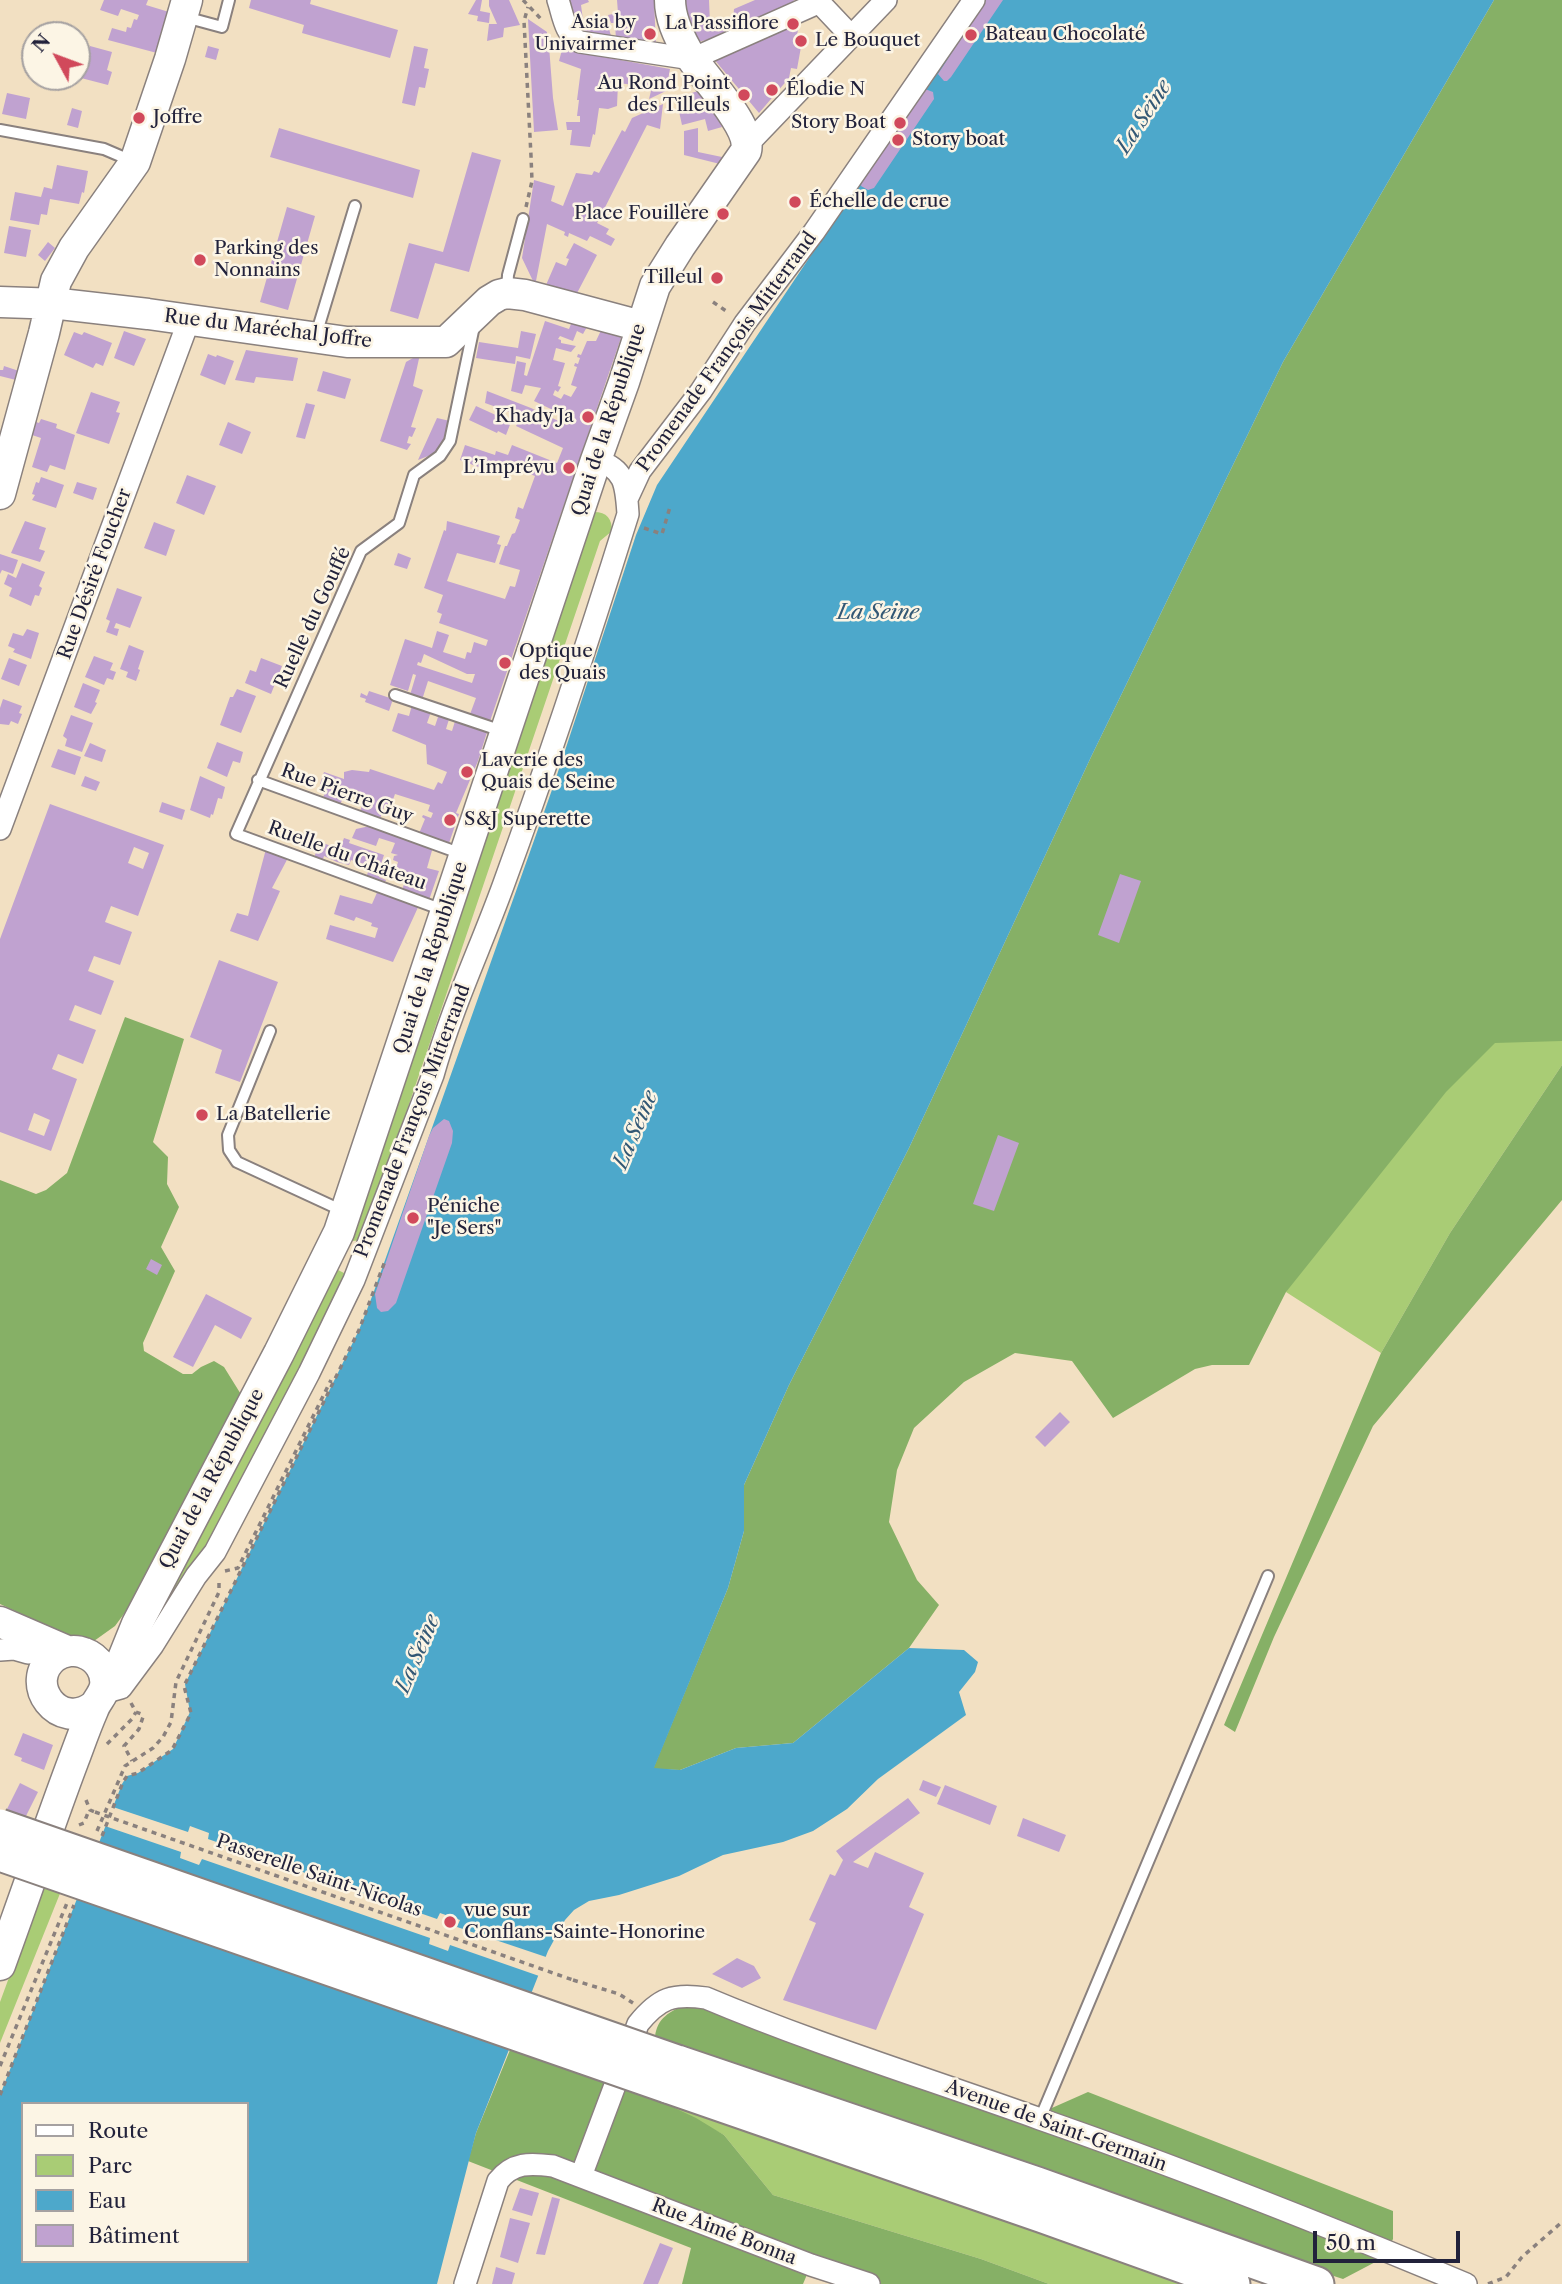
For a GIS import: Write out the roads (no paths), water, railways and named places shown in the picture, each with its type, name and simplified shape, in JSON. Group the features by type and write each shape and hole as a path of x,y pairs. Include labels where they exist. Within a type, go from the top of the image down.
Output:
{"main road":[{"path":"670,0 676,31 692,59 738,122 745,134 747,145"},
{"path":"0,494 56,281 74,248 135,162 185,8"},
{"name":"Quai de la République","path":"88,1683 137,1624 339,1232 655,286 746,151 747,145"},
{"path":"507,293 525,295 641,326"},
{"name":"Rue du Maréchal Joffre","path":"0,302 51,304 347,342 446,342 489,301 507,293"},
{"path":"16,1645 88,1683"},
{"path":"16,1645 53,1658 88,1683"},
{"path":"16,1645 47,1700 54,1707 88,1683"},
{"path":"0,1965 73,1761 88,1683"},
{"path":"0,1826 672,2074 1043,2216 1233,2284"},
{"path":"0,1854 672,2074 1049,2189 1317,2284"}],"street":[{"path":"558,0 567,29 572,38 580,42 692,59 817,1 851,36"},
{"path":"747,145 886,0"},
{"name":"Promenade François Mitterrand","path":"626,499 640,471 701,391 733,315 814,232 974,0"},
{"name":"Rue Désiré Foucher","path":"0,829 189,320"},
{"name":"Promenade François Mitterrand","path":"88,1683 121,1688 215,1552 309,1374 354,1280 433,1075 554,742 628,514 624,481 611,465 596,460"},
{"name":"Avenue de Saint-Germain","path":"581,2176 638,2024 656,2005 673,1997 691,1996 706,1998 1040,2119 1332,2228 1466,2284"},
{"name":"Rue Aimé Bonna","path":"465,2284 498,2181 518,2165 532,2163 553,2166 581,2176 799,2261 869,2284"}],"lane":[{"path":"185,8 222,27 229,0"},
{"path":"0,130 104,149 135,162"},
{"path":"315,338 355,206"},
{"path":"507,293 508,275 523,219"},
{"name":"Ruelle du Gouffé","path":"236,834 361,551 399,523 414,475 440,457 450,441 474,316"},
{"path":"395,695 505,732"},
{"name":"Rue Pierre Guy","path":"258,780 464,855"},
{"name":"Ruelle du Château","path":"236,834 446,911"},
{"path":"270,1031 228,1135 229,1150 237,1161 346,1212"},
{"path":"1040,2119 1268,1576"}],"water":[{"name":"La Seine","path":"982,0 1494,0 1283,362 1091,757 909,1148 789,1385 744,1485 744,1531 728,1588 654,1768 680,1770 736,1748 793,1743 909,1648 964,1650 978,1662 975,1672 959,1692 966,1715 878,1779 847,1809 813,1831 783,1842 723,1855 679,1876 619,1895 589,1901 574,1910 565,1920 548,1951 476,2133 437,2284 0,2284 0,2095 122,1784 127,1776 138,1773 173,1749 190,1712 185,1684 359,1330 553,787 636,535 657,485"}],"place":[{"name":"La Passiflore","path":"793,24"},
{"name":"Asia by Univairmer","path":"650,34"},
{"name":"Bateau Chocolaté","path":"971,35"},
{"name":"Le Bouquet","path":"801,41"},
{"name":"Élodie N","path":"772,90"},
{"name":"Au Rond Point des Tilleuls","path":"744,95"},
{"name":"Joffre","path":"139,118"},
{"name":"Story Boat","path":"900,123"},
{"name":"Story boat","path":"898,140"},
{"name":"Échelle de crue","path":"795,202"},
{"name":"Place Fouillère","path":"723,214"},
{"name":"Parking des Nonnains","path":"200,260"},
{"name":"Tilleul","path":"717,278"},
{"name":"Khady'Ja","path":"588,417"},
{"name":"L’Imprévu","path":"569,468"},
{"name":"Optique des Quais","path":"505,663"},
{"name":"Laverie des Quais de Seine","path":"467,772"},
{"name":"S&J Superette","path":"450,820"},
{"name":"La Batellerie","path":"202,1115"},
{"name":"Péniche \"Je Sers\"","path":"413,1218"},
{"name":"vue sur Conflans-Sainte-Honorine","path":"450,1922"}]}
